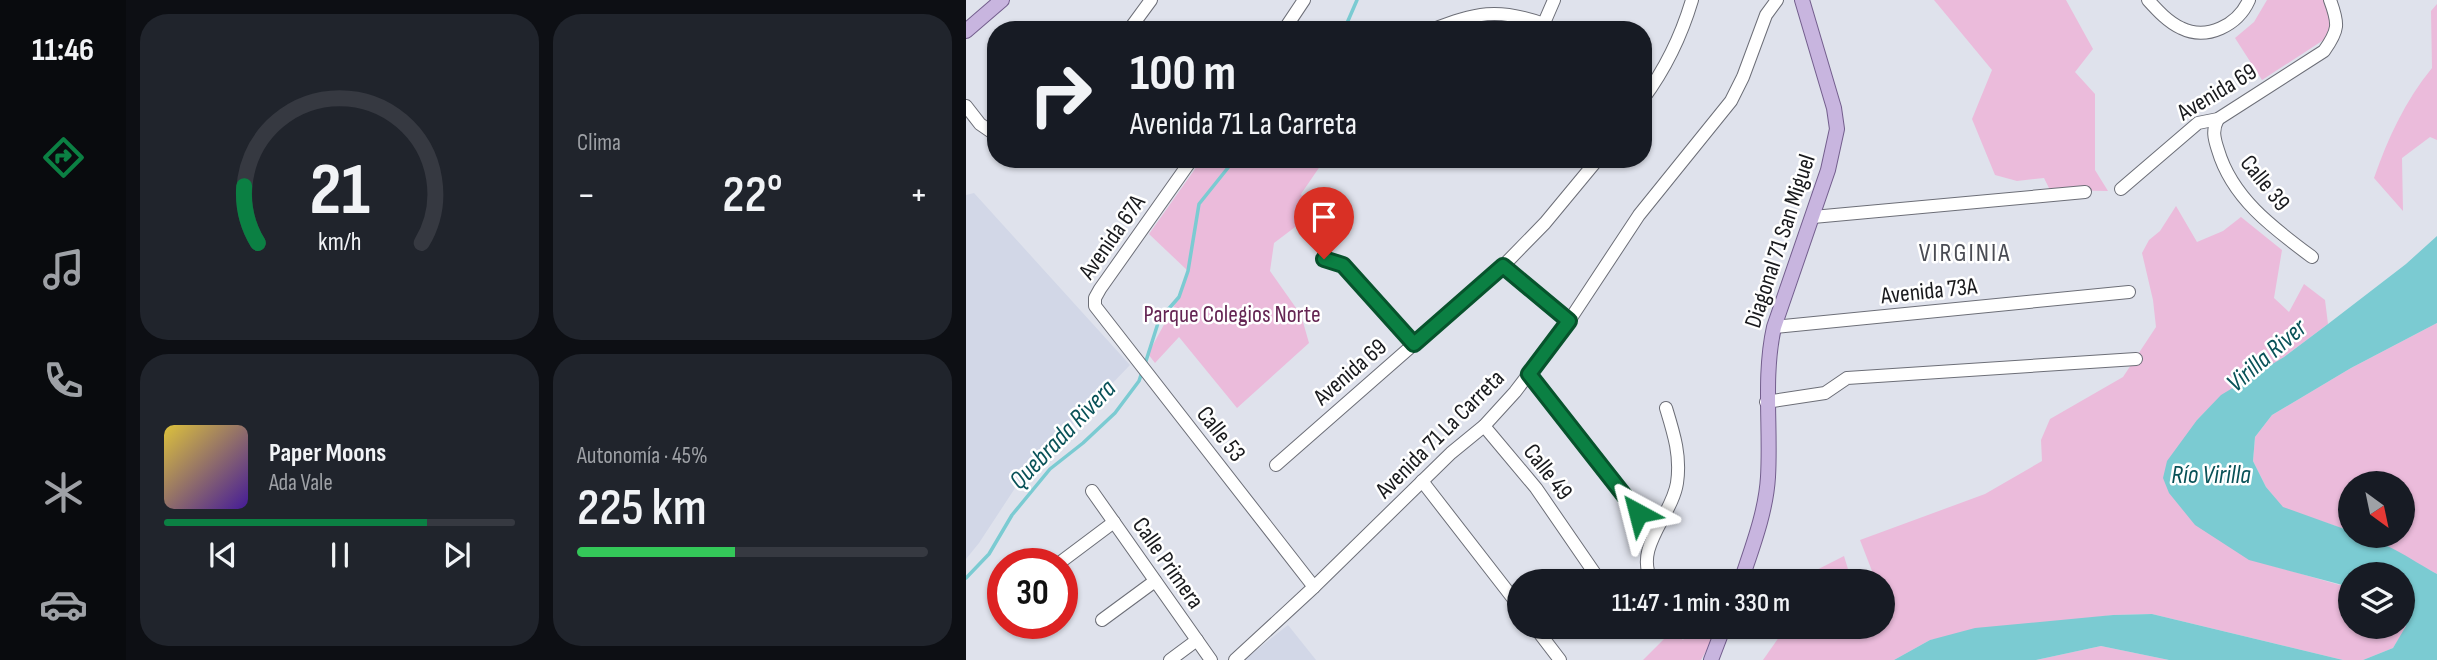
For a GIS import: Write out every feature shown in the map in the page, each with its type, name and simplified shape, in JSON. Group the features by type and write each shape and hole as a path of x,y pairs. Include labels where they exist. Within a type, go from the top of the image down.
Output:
{"main road":[{"path":"966,31 1002,0"},
{"name":"Diagonal 71 San Miguel","path":"1745,569 1765,501 1768,476 1766,402 1774,327 1828,170 1836,129 1834,108 1802,0"},
{"path":"1710,660 1719,639"}],"street":[{"path":"1136,21 1151,0"},
{"path":"1290,21 1304,0"},
{"path":"1545,21 1554,0"},
{"path":"1652,88 1662,75 1683,31 1692,0"},
{"path":"2148,0 2160,14 2182,29 2206,33 2227,26 2239,16 2249,0"},
{"name":"Avenida 69","path":"2121,190 2198,123 2218,119 2324,51 2335,36 2337,18 2330,0"},
{"name":"Avenida 71 La Carreta","path":"1235,660 1422,481 1484,426 1529,374 1569,321 1639,215 1731,101 1774,2"},
{"path":"1454,21 1467,16 1501,12 1520,15 1531,21"},
{"path":"966,106 987,129"},
{"name":"Calle 39","path":"2218,119 2214,126 2214,137 2220,160 2231,182 2256,212 2312,257"},
{"name":"Avenida 67A","path":"1095,306 1095,298 1100,289 1186,168"},
{"name":"Avenida 69","path":"1276,465 1503,266 1545,223 1591,168"},
{"path":"1813,217 2085,192"},
{"path":"1324,259 1343,265 1414,344"},
{"path":"1503,266 1569,321"},
{"name":"Avenida 73A","path":"1774,327 2129,292"},
{"name":"Calle 53","path":"1095,306 1314,587"},
{"path":"1766,402 1825,393 1847,378 2136,359"},
{"path":"1529,374 1653,533"},
{"path":"1647,569 1653,533 1664,519 1677,486 1679,453 1666,408"},
{"name":"Calle 49","path":"1484,426 1536,488 1592,569"},
{"path":"1422,481 1507,591"},
{"name":"Calle Primera","path":"1092,491 1211,660"},
{"path":"1078,549 1114,522"},
{"path":"1102,621 1155,581"},
{"path":"1544,639 1560,660"},
{"path":"1170,660 1197,640"}],"shaded area":[{"path":"974,193 1130,365 1023,476 966,559 966,195"},
{"path":"1288,625 1316,660 1244,660"}],"green space":[{"path":"1934,0 2066,0 2093,49 2075,72 2095,94 2095,170 2108,191 2050,190 2044,178 2017,181 1995,175 1972,119 1992,70"},
{"path":"2267,0 2326,0 2329,24 2325,39 2262,80 2235,38 2254,22"},
{"path":"2437,4 2437,140 2430,137 2402,158 2403,211 2374,178 2398,120 2432,68 2431,11"},
{"name":"Parque Colegios Norte","path":"1196,168 1319,168 1301,194 1311,215 1274,243 1270,271 1301,315 1309,343 1237,408 1179,337 1155,363 1148,354 1179,297 1188,271 1149,234"},
{"path":"2176,206 2197,242 2223,231 2241,217 2282,250 2274,298 2289,312 2304,284 2325,300 2328,324 2284,357 2221,396 2197,420 2249,559 2338,585 2338,639 2399,639 2393,648 2363,660 2343,660 2152,614 2113,615 1930,640 1894,660 1763,660 1778,639 1895,639 1895,569 1871,569 1860,540 1985,494 2042,461 2041,440 2050,419 2123,377 2156,327 2142,253 2149,240 2160,231"},
{"path":"2437,323 2437,574 2389,548 2415,548 2415,471 2338,471 2338,527 2283,508 2266,487 2253,461 2255,437 2272,415 2351,368"},
{"path":"1844,556 1848,569 1819,569"},
{"path":"1664,639 1713,639 1701,660 1643,660"},
{"path":"2101,646 2169,660 2036,660"}],"water":[{"name":"Río Virilla","path":"2437,236 2437,323 2351,368 2272,415 2255,437 2253,461 2266,487 2283,507 2338,527 2338,548 2391,548 2437,574 2437,660 2363,660 2393,648 2398,639 2415,639 2415,562 2338,562 2338,584 2249,560 2195,525 2169,493 2163,478 2167,461 2197,420 2221,395 2284,357 2406,264"},
{"path":"2152,614 2343,660 2169,660 2101,646 2036,660 1894,660 1930,640 1975,628"}],"waterway":[{"name":"Quebrada Rivera","path":"1348,21 1357,0"},
{"name":"Quebrada Rivera","path":"1145,364 1159,320 1179,297 1188,271 1199,204 1228,168"},
{"name":"Quebrada Rivera","path":"966,578 989,554 1012,515 1050,469 1115,413 1139,381 1142,372"}],"district":[{"name":"VIRGINIA","path":"1965,253"}],"route":[{"path":"1324,259 1343,265 1414,344 1503,266 1569,321 1529,374 1638,513"}],"water label":[{"name":"Virilla River","path":"2267,356"}]}
